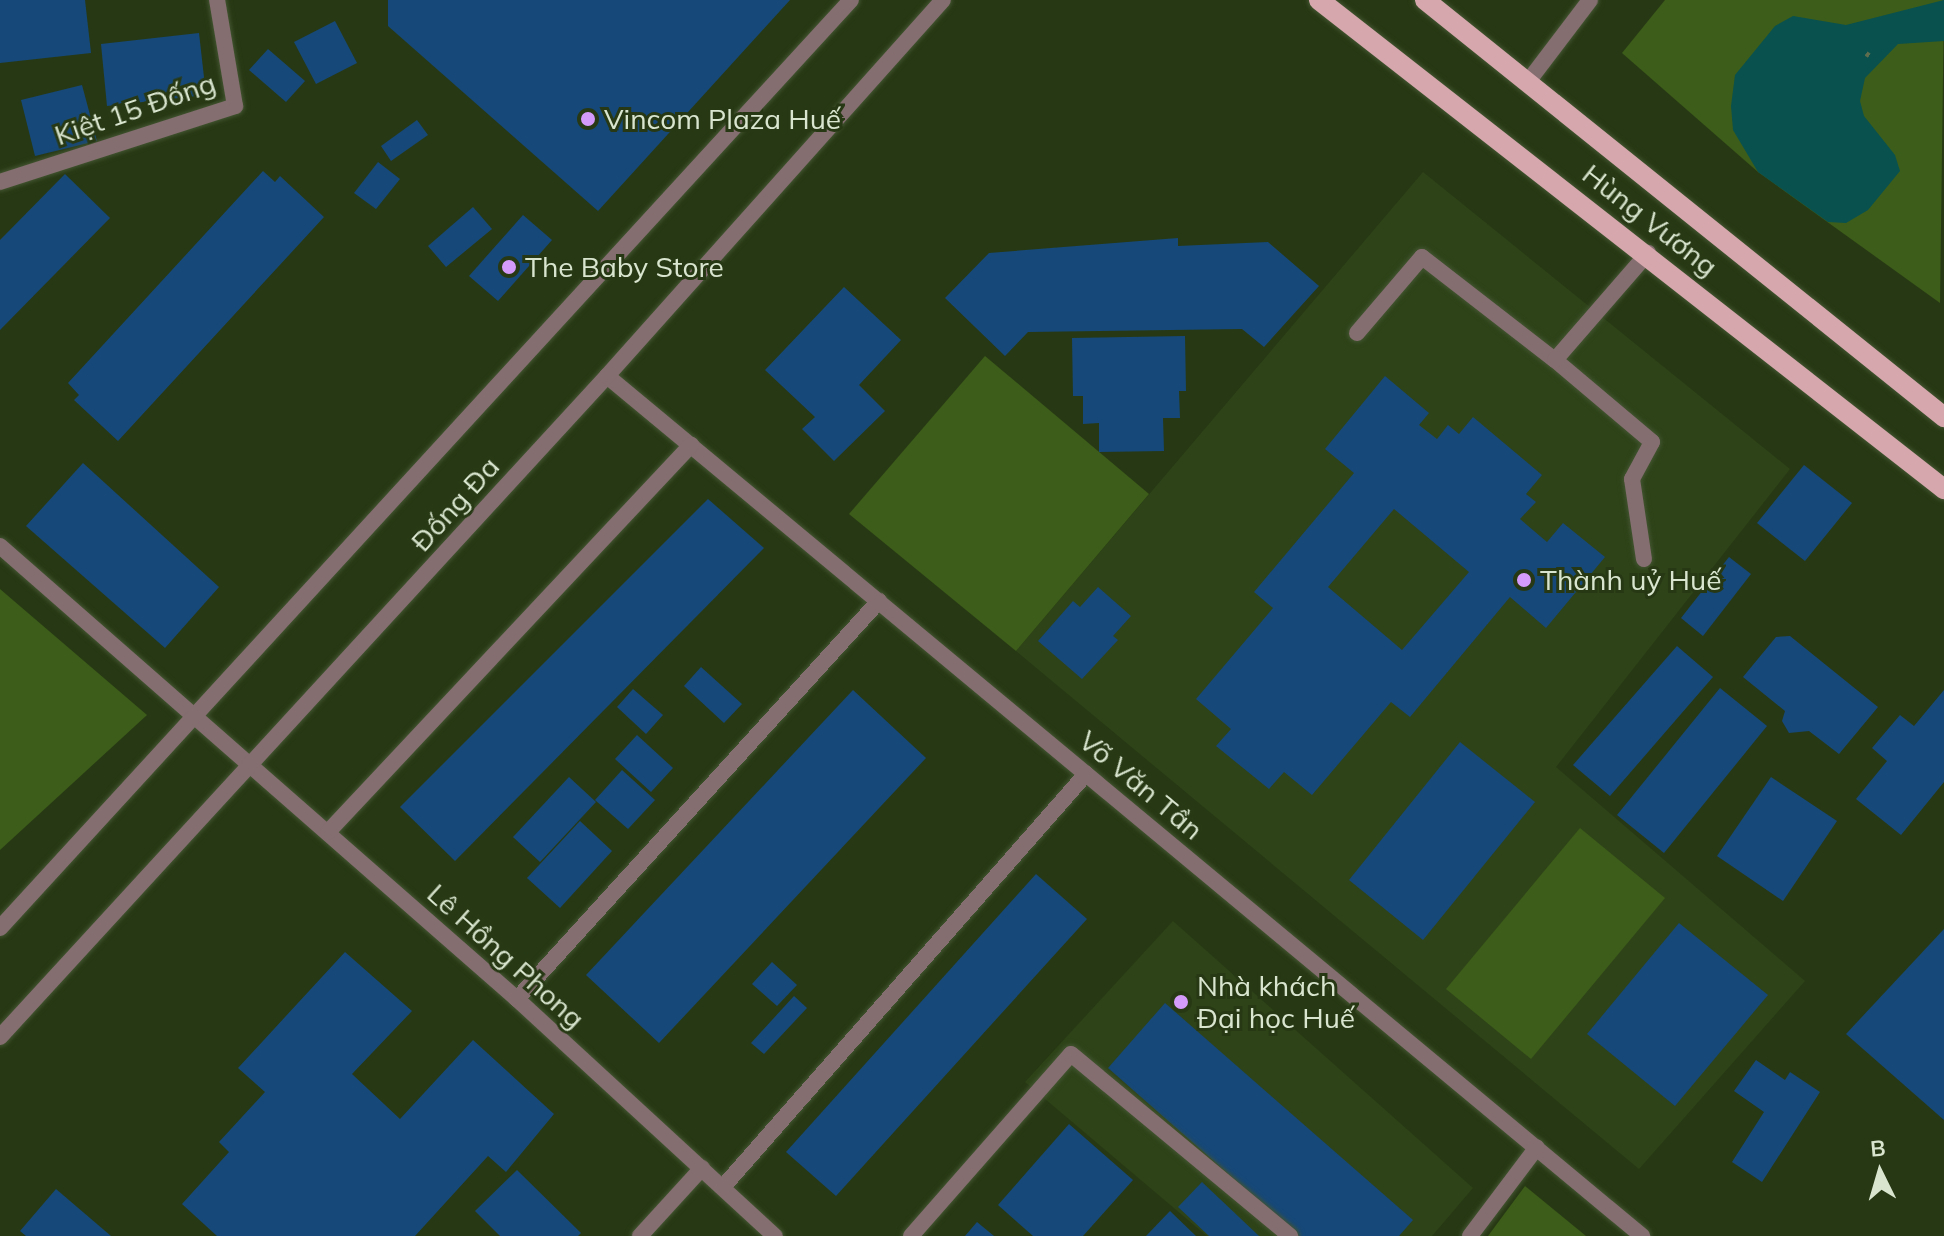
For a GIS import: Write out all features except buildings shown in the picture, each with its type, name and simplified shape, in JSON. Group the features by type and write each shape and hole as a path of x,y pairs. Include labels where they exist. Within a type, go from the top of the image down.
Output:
{"main road":[{"name":"Hùng Vương","path":"1319,0 1648,253 1944,489"},
{"name":"Hùng Vương","path":"1425,0 1944,417"}],"street":[{"name":"Kiệt 15 Đống","path":"0,182 235,106 217,0"},
{"name":"Đống Đa","path":"0,928 199,717 851,0"},
{"name":"Đống Đa","path":"0,1037 607,376 943,0"},
{"path":"1527,83 1590,0"},
{"path":"1555,360 1648,253"},
{"path":"1357,333 1422,257 1555,360 1652,442 1632,479 1644,559"},
{"name":"Võ Văn Tần","path":"607,376 1642,1236"},
{"path":"328,832 691,445"},
{"name":"Lê Hồng Phong","path":"0,546 199,717 517,999 775,1236"},
{"path":"517,999 879,601"},
{"path":"723,1187 1086,774"},
{"path":"911,1236 1071,1054 1290,1236"},
{"path":"1470,1236 1537,1147"},
{"path":"640,1236 702,1168"}],"shaded area":[{"path":"1665,0 1944,0 1940,303 1758,172 1622,53"},
{"path":"1423,172 1790,469 1556,767 1805,981 1639,1169 1016,651"},
{"path":"985,356 1149,494 1016,651 849,514"},
{"path":"0,589 147,715 0,850"},
{"path":"1580,828 1665,898 1531,1059 1446,989"},
{"name":"Nhà khách Đại học Huế","path":"1173,921 1473,1188 1432,1236 1207,1236 1025,1082"},
{"path":"1525,1186 1586,1236 1488,1236"}],"water":[{"path":"1944,0 1944,41 1898,44 1865,78 1860,101 1864,116 1895,155 1900,171 1868,210 1846,223 1828,222 1758,172 1733,130 1731,106 1735,75 1775,26 1793,16 1846,25"}],"place":[{"name":"Vincom Plaza Huế","path":"588,119"},
{"name":"The Baby Store","path":"509,267"},
{"name":"Thành uỷ Huế","path":"1524,580"},
{"name":"Nhà khách Đại học Huế","path":"1181,1002"}]}
